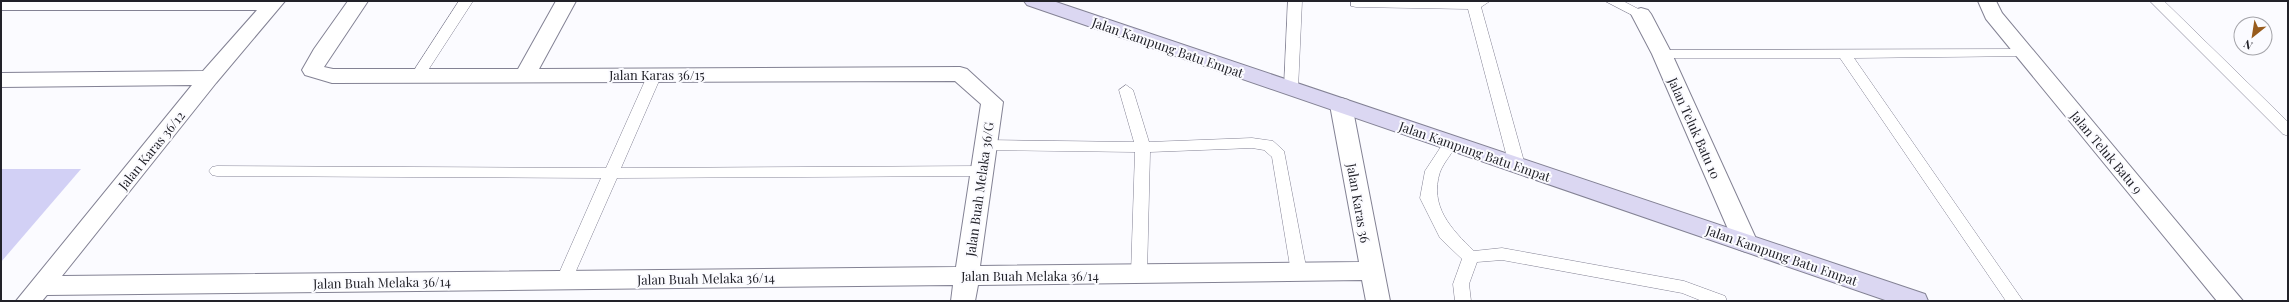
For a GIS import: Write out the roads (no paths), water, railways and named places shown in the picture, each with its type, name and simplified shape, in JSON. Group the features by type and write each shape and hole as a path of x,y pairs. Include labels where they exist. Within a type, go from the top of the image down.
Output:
{"main road":[{"name":"Jalan Kampung Batu Empat","path":"1034,1 1916,301"}],"street":[{"name":"Jalan Karas 36/15","path":"358,1 321,53 312,70 332,76 525,74 960,74 992,102"},
{"path":"525,74 566,1"},
{"name":"Jalan Teluk Batu 9","path":"1989,1 1993,15 2231,301"},
{"path":"1,4 274,2"},
{"name":"Jalan Karas 36/12","path":"34,293 209,78 274,2"},
{"name":"Jalan Teluk Batu 10","path":"1640,14 1662,54 1746,243"},
{"path":"1,80 209,78"},
{"name":"Jalan Buah Melaka 36/G","path":"963,301 992,102"},
{"name":"Jalan Karas 36","path":"1341,106 1378,301"},
{"name":"Jalan Buah Melaka 36/14","path":"34,293 212,292 564,280 1372,271"}],"lane":[{"path":"418,75 466,1"},
{"path":"1291,88 1295,1"},
{"path":"1612,1 1640,14"},
{"path":"2157,1 2288,131"},
{"path":"1356,3 1478,3 1516,165"},
{"path":"1662,54 2025,53"},
{"path":"1844,54 2015,301"},
{"path":"564,280 655,74"},
{"path":"1126,90 1143,147 1139,274"},
{"path":"986,145 1143,147 1252,142 1268,146 1279,155 1299,272"},
{"path":"1451,143 1433,171 1428,198 1446,234 1471,257 1510,256 1684,288 1719,301"},
{"path":"218,171 611,173 982,171"},
{"path":"1463,301 1461,284 1471,257"}]}
